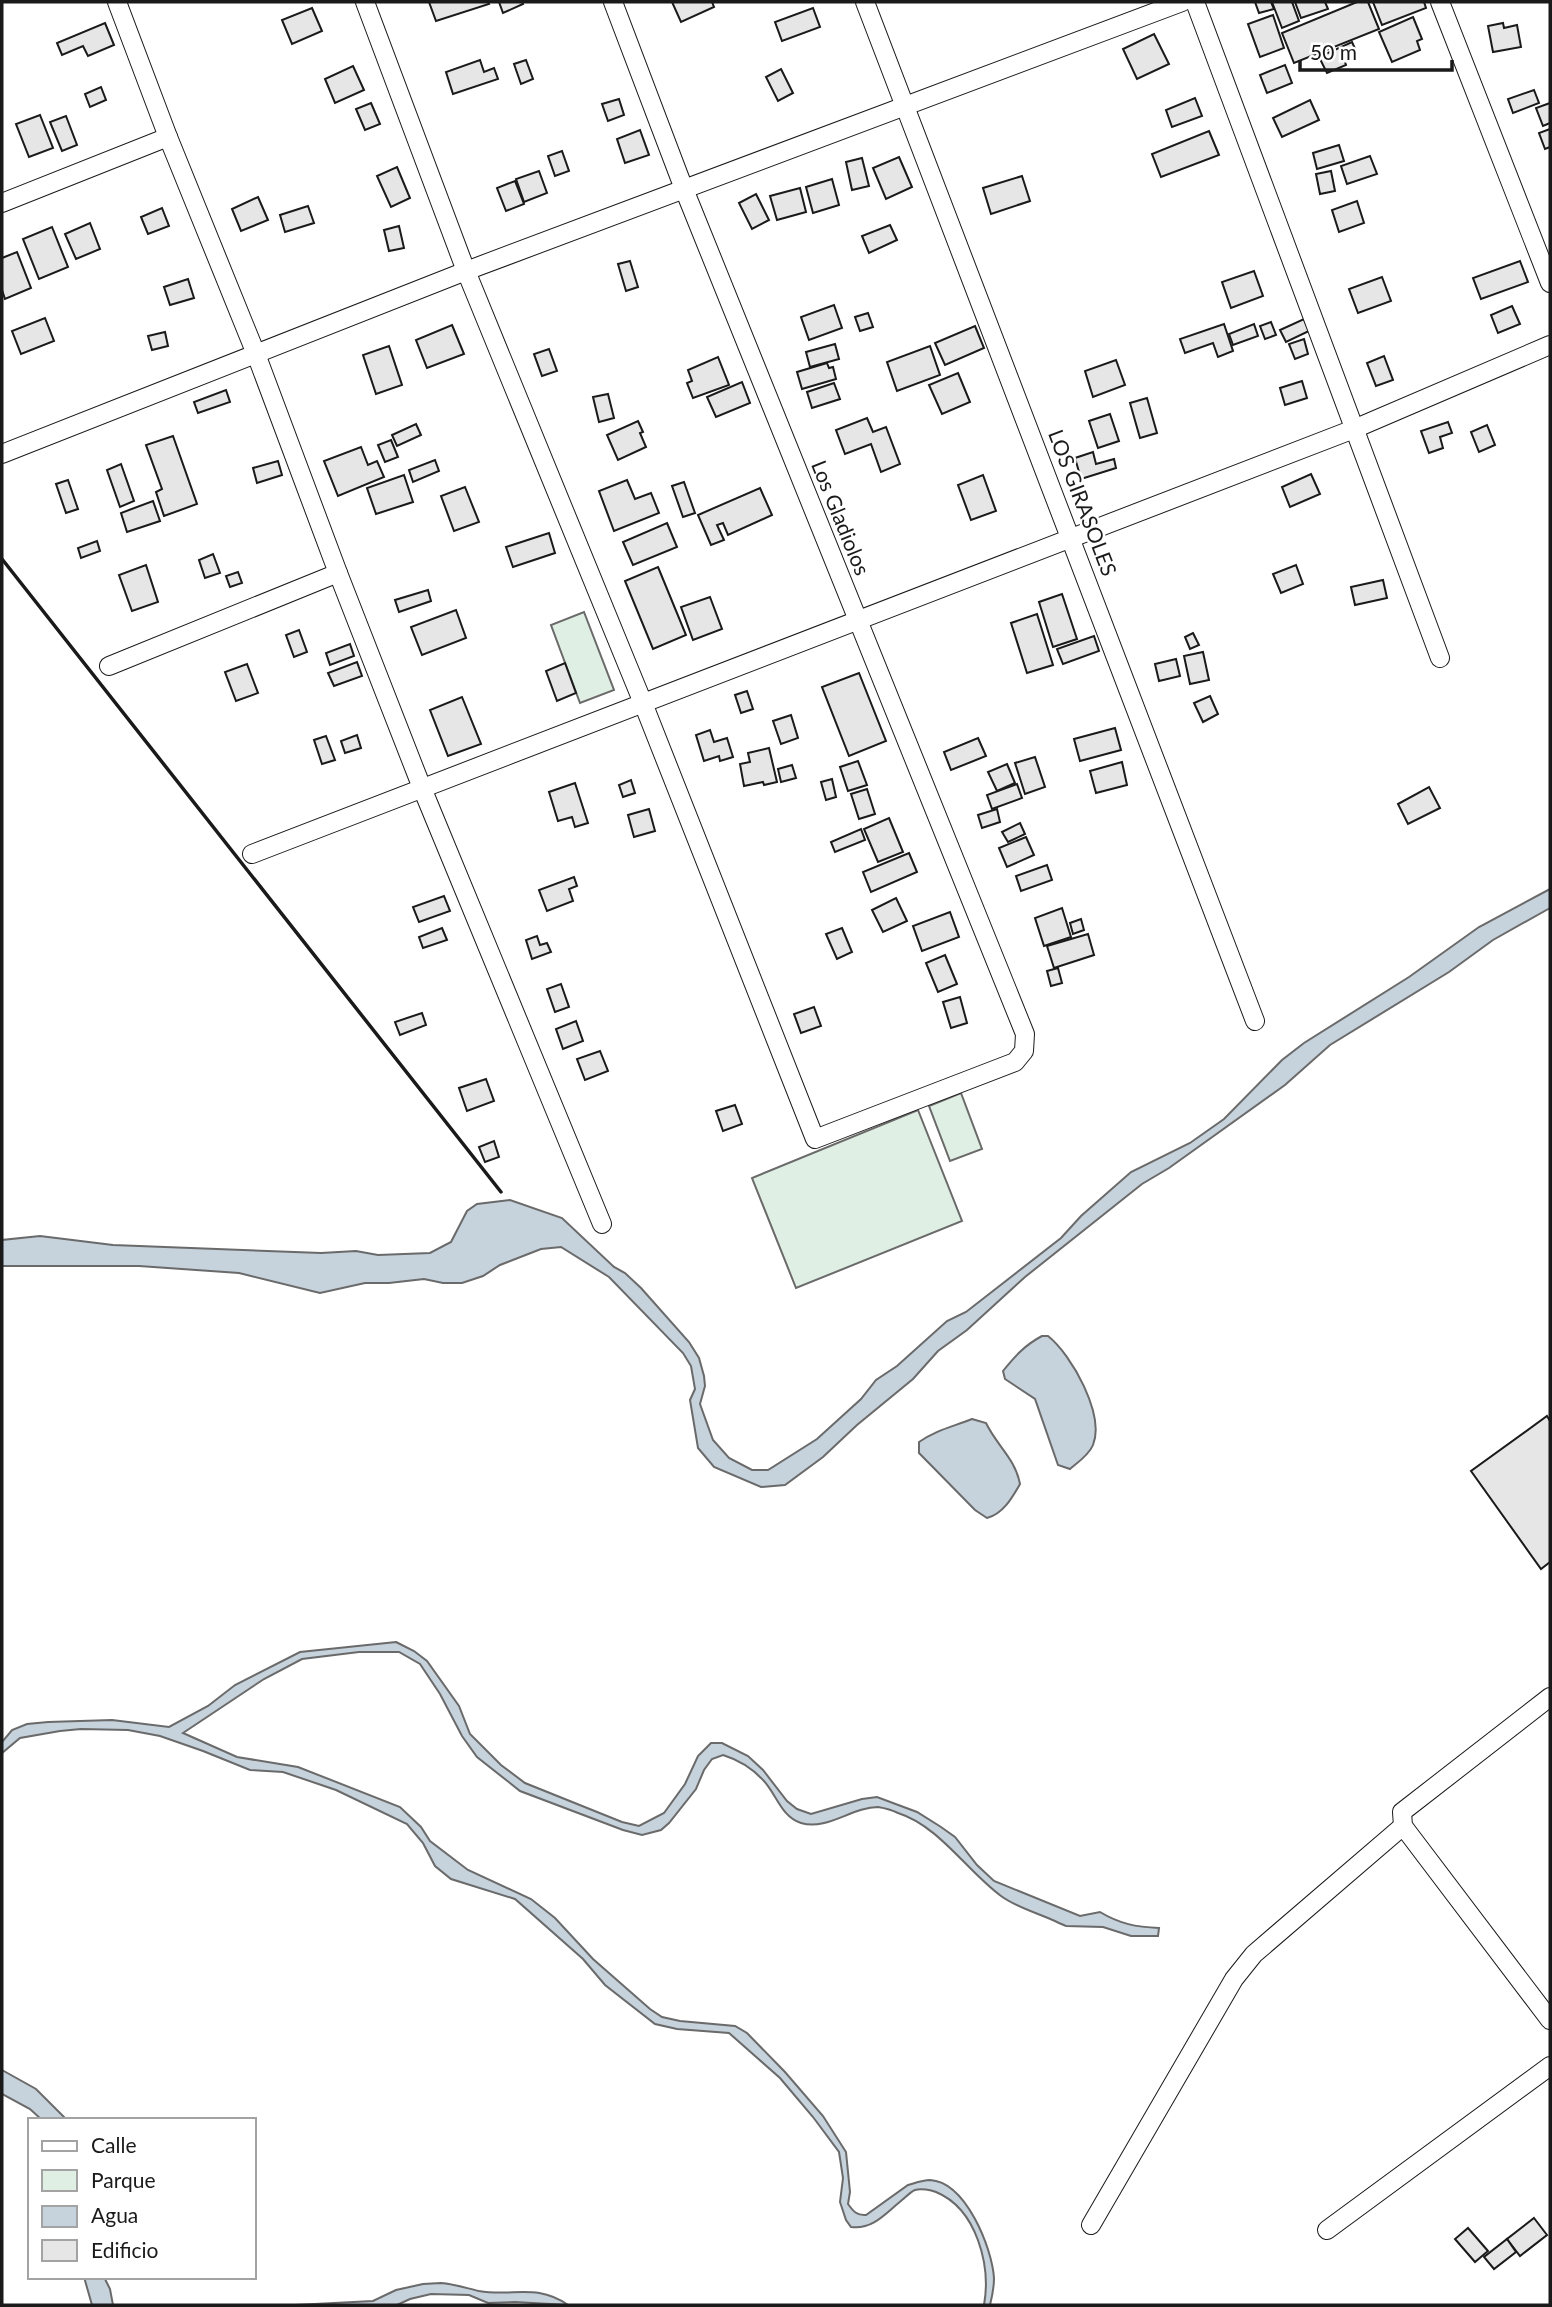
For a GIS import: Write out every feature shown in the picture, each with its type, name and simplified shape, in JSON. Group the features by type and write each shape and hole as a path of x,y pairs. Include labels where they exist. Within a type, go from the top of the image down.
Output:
{"street":[{"path":"117,2 168,137 256,354 422,788 602,1224"},
{"path":"365,2 466,271 643,703"},
{"name":"Los Gladiolos","path":"614,2 684,189 1025,1034 1024,1051 1015,1062 815,1139 643,703"},
{"name":"LOS GIRASOLES","path":"865,2 1255,1021"},
{"path":"2,454 466,271 1182,2"},
{"path":"1195,2 1440,658"},
{"path":"1440,2 1550,283"},
{"path":"2,203 168,137"},
{"path":"252,854 1354,429 1550,345"},
{"path":"109,666 338,573"},
{"path":"1550,1697 1402,1812 1403,1826 1550,2020"},
{"path":"1091,2225 1234,1979 1254,1954 1403,1826"},
{"path":"1327,2230 1550,2066"}],"green space":[{"path":"584,612 614,690 580,703 551,625"},
{"path":"961,1093 982,1149 950,1161 929,1106"},
{"path":"918,1110 962,1221 796,1288 752,1178"}],"water":[{"path":"1550,889 1550,908 1493,940 1449,972 1330,1045 1285,1085 1169,1168 1142,1184 1025,1277 967,1330 938,1351 913,1379 823,1457 785,1485 761,1487 714,1467 698,1448 690,1400 695,1389 691,1366 683,1353 609,1277 561,1247 541,1249 462,1283 424,1279 365,1283 320,1293 239,1273 139,1266 2,1266 2,1240 40,1236 113,1245 321,1253 356,1251 378,1255 430,1253 451,1242 467,1211 477,1204 510,1200 562,1218 614,1267 641,1288 689,1342 699,1358 705,1386 700,1404 713,1440 729,1458 752,1470 768,1470 817,1439 861,1399 876,1380 897,1366 947,1321 966,1312 1061,1238 1081,1216 1131,1172 1190,1143 1224,1119 1282,1060 1304,1043 1409,977 1479,927"},
{"path":"1042,1336 1048,1336 1057,1345 1076,1371 1084,1386 1094,1418 1093,1445 1070,1469 1058,1465 1035,1399 1005,1379 1003,1371 1021,1351"},
{"path":"972,1419 986,1423 1010,1459 1020,1484 1002,1509 987,1518 975,1510 919,1453 919,1442 925,1438"},
{"path":"396,1642 427,1661 459,1706 470,1734 501,1765 525,1783 622,1822 639,1826 664,1813 685,1784 698,1756 711,1743 722,1743 748,1756 797,1809 811,1814 877,1797 917,1812 955,1837 977,1865 994,1881 1080,1916 1100,1912 1128,1924 1159,1928 1158,1936 1131,1936 1103,1927 1066,1926 1022,1907 988,1886 927,1828 888,1809 868,1808 820,1824 801,1823 788,1816 768,1785 754,1772 723,1755 712,1759 696,1789 661,1830 642,1835 623,1830 520,1791 477,1757 420,1664 399,1652 359,1652 302,1659 264,1679 183,1733 237,1757 298,1767 400,1807 421,1827 430,1841 468,1870 531,1899 555,1918 593,1959 662,2017 735,2026 747,2033 823,2116 846,2152 850,2192 848,2204 856,2212 866,2215 908,2185 930,2180 955,2192 966,2204 982,2234 992,2265 994,2278 990,2305 984,2305 985,2273 978,2240 962,2211 950,2200 934,2191 915,2190 873,2223 851,2227 840,2202 843,2178 839,2152 780,2078 729,2033 677,2029 655,2024 605,1985 583,1959 515,1899 451,1879 435,1866 423,1843 407,1824 336,1790 283,1772 250,1770 160,1736 128,1730 81,1729 20,1738 2,1753 2,1742 12,1730 27,1724 112,1720 169,1727 208,1706 235,1685 300,1652"},
{"path":"2,2070 36,2089 65,2118 40,2118 30,2109 2,2094"},
{"path":"85,2279 105,2279 113,2305 92,2305"},
{"path":"441,2283 479,2291 535,2292 556,2298 568,2305 488,2303 469,2295 431,2294 397,2305 295,2305 373,2301 396,2290"}],"building":[{"path":"429,2 488,2 489,4 436,21"},
{"path":"499,2 522,2 523,4 503,13"},
{"path":"672,2 712,2 714,7 681,22"},
{"path":"1255,2 1271,2 1274,9 1259,13"},
{"path":"1272,2 1292,2 1299,21 1282,28"},
{"path":"1295,2 1325,2 1328,9 1301,18"},
{"path":"1357,2 1368,2 1379,29 1294,63 1282,33"},
{"path":"1373,2 1424,2 1426,8 1382,25"},
{"path":"312,8 322,31 292,44 282,20"},
{"path":"813,8 820,27 782,41 775,22"},
{"path":"1273,15 1284,48 1260,57 1248,24"},
{"path":"1413,17 1422,39 1417,41 1420,50 1392,62 1379,32"},
{"path":"105,23 114,45 88,56 83,46 62,55 57,43"},
{"path":"1503,23 1504,28 1517,25 1521,47 1493,52 1488,26"},
{"path":"1154,34 1169,64 1137,79 1123,49"},
{"path":"1352,42 1356,51 1343,56 1346,65 1327,73 1319,57"},
{"path":"480,60 484,72 494,68 498,79 453,94 446,72"},
{"path":"526,60 533,79 521,84 514,64"},
{"path":"1285,65 1292,83 1267,93 1260,75"},
{"path":"353,66 364,90 335,103 325,79"},
{"path":"781,69 793,93 778,101 766,77"},
{"path":"101,87 106,100 90,107 85,94"},
{"path":"1534,90 1539,103 1513,113 1508,99"},
{"path":"1195,98 1202,116 1172,127 1166,110"},
{"path":"619,99 624,115 608,121 602,104"},
{"path":"1310,100 1319,120 1282,137 1273,118"},
{"path":"371,103 380,124 365,130 356,109"},
{"path":"1550,103 1550,123 1543,126 1536,108"},
{"path":"40,115 53,148 29,157 16,124"},
{"path":"66,116 77,145 62,151 50,122"},
{"path":"1550,129 1550,147 1545,149 1539,133"},
{"path":"640,130 649,155 625,163 617,139"},
{"path":"1209,131 1219,155 1161,177 1152,154"},
{"path":"1339,145 1344,161 1317,169 1313,153"},
{"path":"562,151 569,171 555,176 548,156"},
{"path":"1370,156 1377,174 1347,184 1341,166"},
{"path":"899,157 912,187 886,199 873,168"},
{"path":"862,158 869,186 852,190 846,162"},
{"path":"397,167 410,198 391,207 377,176"},
{"path":"539,171 547,193 524,202 516,179"},
{"path":"1331,171 1335,191 1320,194 1316,174"},
{"path":"1022,176 1030,201 991,214 983,188"},
{"path":"832,179 839,205 813,213 806,187"},
{"path":"515,181 524,204 506,211 497,188"},
{"path":"800,188 806,212 777,220 770,196"},
{"path":"756,194 769,220 752,229 739,203"},
{"path":"258,197 268,220 241,231 232,209"},
{"path":"1357,201 1364,223 1339,232 1332,210"},
{"path":"308,206 314,223 285,232 280,215"},
{"path":"162,208 169,226 148,234 141,217"},
{"path":"90,223 100,249 76,259 65,234"},
{"path":"890,225 897,240 869,253 862,236"},
{"path":"399,226 404,248 389,251 384,230"},
{"path":"52,227 68,267 39,279 23,239"},
{"path":"17,252 31,288 5,299 2,290 2,258"},
{"path":"630,261 638,287 626,291 618,264"},
{"path":"1520,261 1528,282 1481,299 1473,278"},
{"path":"1254,271 1263,296 1231,308 1222,282"},
{"path":"1382,277 1391,301 1358,313 1349,289"},
{"path":"188,279 194,298 170,305 164,287"},
{"path":"834,305 842,328 809,340 801,317"},
{"path":"1512,306 1520,324 1498,333 1491,315"},
{"path":"868,313 873,327 860,331 855,317"},
{"path":"45,318 54,341 21,354 12,331"},
{"path":"1304,319 1309,331 1286,342 1280,330"},
{"path":"1271,322 1276,335 1265,339 1260,326"},
{"path":"1224,324 1233,351 1218,357 1213,343 1185,353 1180,339"},
{"path":"1254,324 1258,336 1233,345 1229,334"},
{"path":"452,325 464,354 427,368 416,340"},
{"path":"975,326 984,348 945,365 935,343"},
{"path":"165,332 168,346 152,350 148,336"},
{"path":"1304,339 1308,354 1295,359 1289,344"},
{"path":"835,344 839,359 810,367 806,352"},
{"path":"389,346 402,385 376,394 363,355"},
{"path":"930,346 940,375 897,391 887,362"},
{"path":"549,349 557,371 542,376 534,354"},
{"path":"1384,356 1393,380 1376,386 1367,363"},
{"path":"718,357 729,385 693,398 687,383 692,381 688,370"},
{"path":"1116,360 1125,385 1093,397 1085,371"},
{"path":"827,363 829,368 833,367 836,379 802,389 797,372"},
{"path":"958,373 970,402 942,414 929,385"},
{"path":"1302,381 1307,398 1285,405 1280,388"},
{"path":"742,382 750,403 716,417 707,397"},
{"path":"834,383 840,399 812,408 807,392"},
{"path":"226,390 230,402 198,413 194,402"},
{"path":"608,394 614,418 599,422 593,397"},
{"path":"1147,398 1157,433 1140,438 1130,403"},
{"path":"1110,414 1119,441 1098,448 1089,421"},
{"path":"867,418 873,432 886,427 900,464 881,472 871,444 845,454 836,430"},
{"path":"638,421 646,447 618,460 607,435"},
{"path":"1448,422 1452,433 1440,437 1443,448 1429,453 1421,431"},
{"path":"416,424 421,435 397,446 392,435"},
{"path":"1487,425 1495,445 1479,452 1471,432"},
{"path":"173,436 197,504 164,516 156,492 162,489 146,445"},
{"path":"391,440 398,457 385,462 378,445"},
{"path":"361,447 368,465 377,461 384,477 338,496 324,461"},
{"path":"1093,452 1096,464 1114,459 1116,468 1081,479 1075,458"},
{"path":"435,460 439,471 413,482 409,470"},
{"path":"278,461 282,475 257,483 253,468"},
{"path":"121,464 134,501 120,507 107,470"},
{"path":"1311,474 1320,494 1290,507 1282,487"},
{"path":"404,475 413,502 376,514 367,488"},
{"path":"983,475 996,511 971,520 958,485"},
{"path":"68,480 78,509 66,513 56,484"},
{"path":"627,480 635,499 651,493 659,513 614,531 599,491"},
{"path":"684,482 695,513 683,517 672,486"},
{"path":"465,487 479,522 454,531 441,496"},
{"path":"760,488 772,515 728,535 723,523 717,525 724,540 711,545 698,515"},
{"path":"153,501 160,521 127,532 121,513"},
{"path":"667,523 677,547 633,565 623,542"},
{"path":"549,533 555,553 513,567 506,547"},
{"path":"97,541 100,551 81,558 78,548"},
{"path":"213,554 220,573 205,578 199,560"},
{"path":"146,565 158,602 132,611 119,575"},
{"path":"1296,565 1303,584 1281,593 1273,574"},
{"path":"658,567 686,635 653,649 625,581"},
{"path":"238,572 242,583 230,587 226,576"},
{"path":"1383,580 1387,598 1355,605 1351,587"},
{"path":"428,590 431,601 399,612 395,600"},
{"path":"1062,594 1077,639 1053,647 1039,602"},
{"path":"710,597 722,629 693,640 681,607"},
{"path":"456,610 466,638 422,655 411,627"},
{"path":"1037,614 1053,665 1027,673 1011,623"},
{"path":"299,630 307,652 294,657 286,635"},
{"path":"1193,633 1199,645 1190,649 1185,637"},
{"path":"1094,636 1099,651 1063,664 1057,649"},
{"path":"350,644 354,656 330,665 326,653"},
{"path":"1203,652 1209,680 1190,684 1184,656"},
{"path":"1176,659 1180,676 1159,681 1155,664"},
{"path":"357,662 362,676 334,686 328,673"},
{"path":"565,663 576,693 557,701 546,671"},
{"path":"247,664 258,693 236,701 225,672"},
{"path":"859,673 886,741 849,756 822,687"},
{"path":"747,691 753,709 741,713 735,695"},
{"path":"1210,696 1218,714 1203,722 1194,703"},
{"path":"462,697 481,744 448,756 430,710"},
{"path":"791,715 798,738 781,744 773,721"},
{"path":"1115,728 1121,750 1080,761 1074,739"},
{"path":"710,730 714,742 727,738 733,757 720,761 719,756 704,761 696,735"},
{"path":"357,735 361,748 345,753 341,741"},
{"path":"326,736 335,760 322,764 314,740"},
{"path":"978,738 986,756 951,770 944,752"},
{"path":"769,748 777,782 744,786 740,764 750,762 748,753"},
{"path":"1035,757 1045,787 1025,794 1015,763"},
{"path":"858,761 867,785 848,791 840,767"},
{"path":"1122,762 1127,785 1096,793 1090,771"},
{"path":"1007,764 1015,783 997,791 988,772"},
{"path":"792,765 796,778 781,782 778,769"},
{"path":"832,779 836,797 826,800 821,782"},
{"path":"631,780 635,793 623,797 619,785"},
{"path":"575,783 588,823 575,827 572,817 558,821 549,792"},
{"path":"1017,784 1022,798 992,809 987,795"},
{"path":"1429,787 1440,808 1408,824 1398,804"},
{"path":"867,789 875,814 859,819 851,794"},
{"path":"649,809 655,831 634,837 628,815"},
{"path":"997,809 1000,822 982,828 978,815"},
{"path":"889,818 903,852 878,862 864,829"},
{"path":"1020,823 1025,834 1008,842 1002,832"},
{"path":"861,829 865,840 835,852 831,842"},
{"path":"1026,837 1034,855 1007,867 999,848"},
{"path":"909,853 917,872 871,892 863,872"},
{"path":"1047,865 1052,880 1021,891 1016,876"},
{"path":"574,877 577,886 569,889 573,901 547,911 539,890"},
{"path":"444,896 450,911 419,922 413,907"},
{"path":"896,898 907,921 883,932 872,910"},
{"path":"1062,908 1071,937 1044,946 1035,918"},
{"path":"950,912 959,937 922,951 913,926"},
{"path":"1081,919 1084,930 1073,934 1070,923"},
{"path":"442,928 447,940 423,948 419,937"},
{"path":"842,928 852,952 837,959 826,934"},
{"path":"1088,934 1094,955 1054,968 1047,946"},
{"path":"537,936 540,945 547,943 551,952 532,959 526,940"},
{"path":"945,955 957,984 938,992 926,963"},
{"path":"1058,968 1062,983 1051,986 1047,971"},
{"path":"561,984 569,1007 555,1012 547,989"},
{"path":"960,997 967,1023 951,1028 943,1002"},
{"path":"814,1007 821,1026 801,1033 794,1014"},
{"path":"422,1013 426,1025 400,1035 395,1022"},
{"path":"576,1021 583,1041 563,1049 556,1029"},
{"path":"600,1051 608,1071 585,1080 577,1059"},
{"path":"486,1079 494,1101 467,1111 459,1088"},
{"path":"735,1105 742,1124 723,1131 716,1111"},
{"path":"494,1141 499,1157 485,1162 479,1147"},
{"path":"1547,1416 1550,1421 1550,1562 1541,1569 1471,1471"},
{"path":"1534,2218 1547,2235 1520,2256 1507,2239"},
{"path":"1468,2228 1488,2251 1475,2262 1455,2239"},
{"path":"1507,2239 1516,2252 1494,2269 1484,2257"}],"wall":[{"path":"2,559 501,1192"}]}
